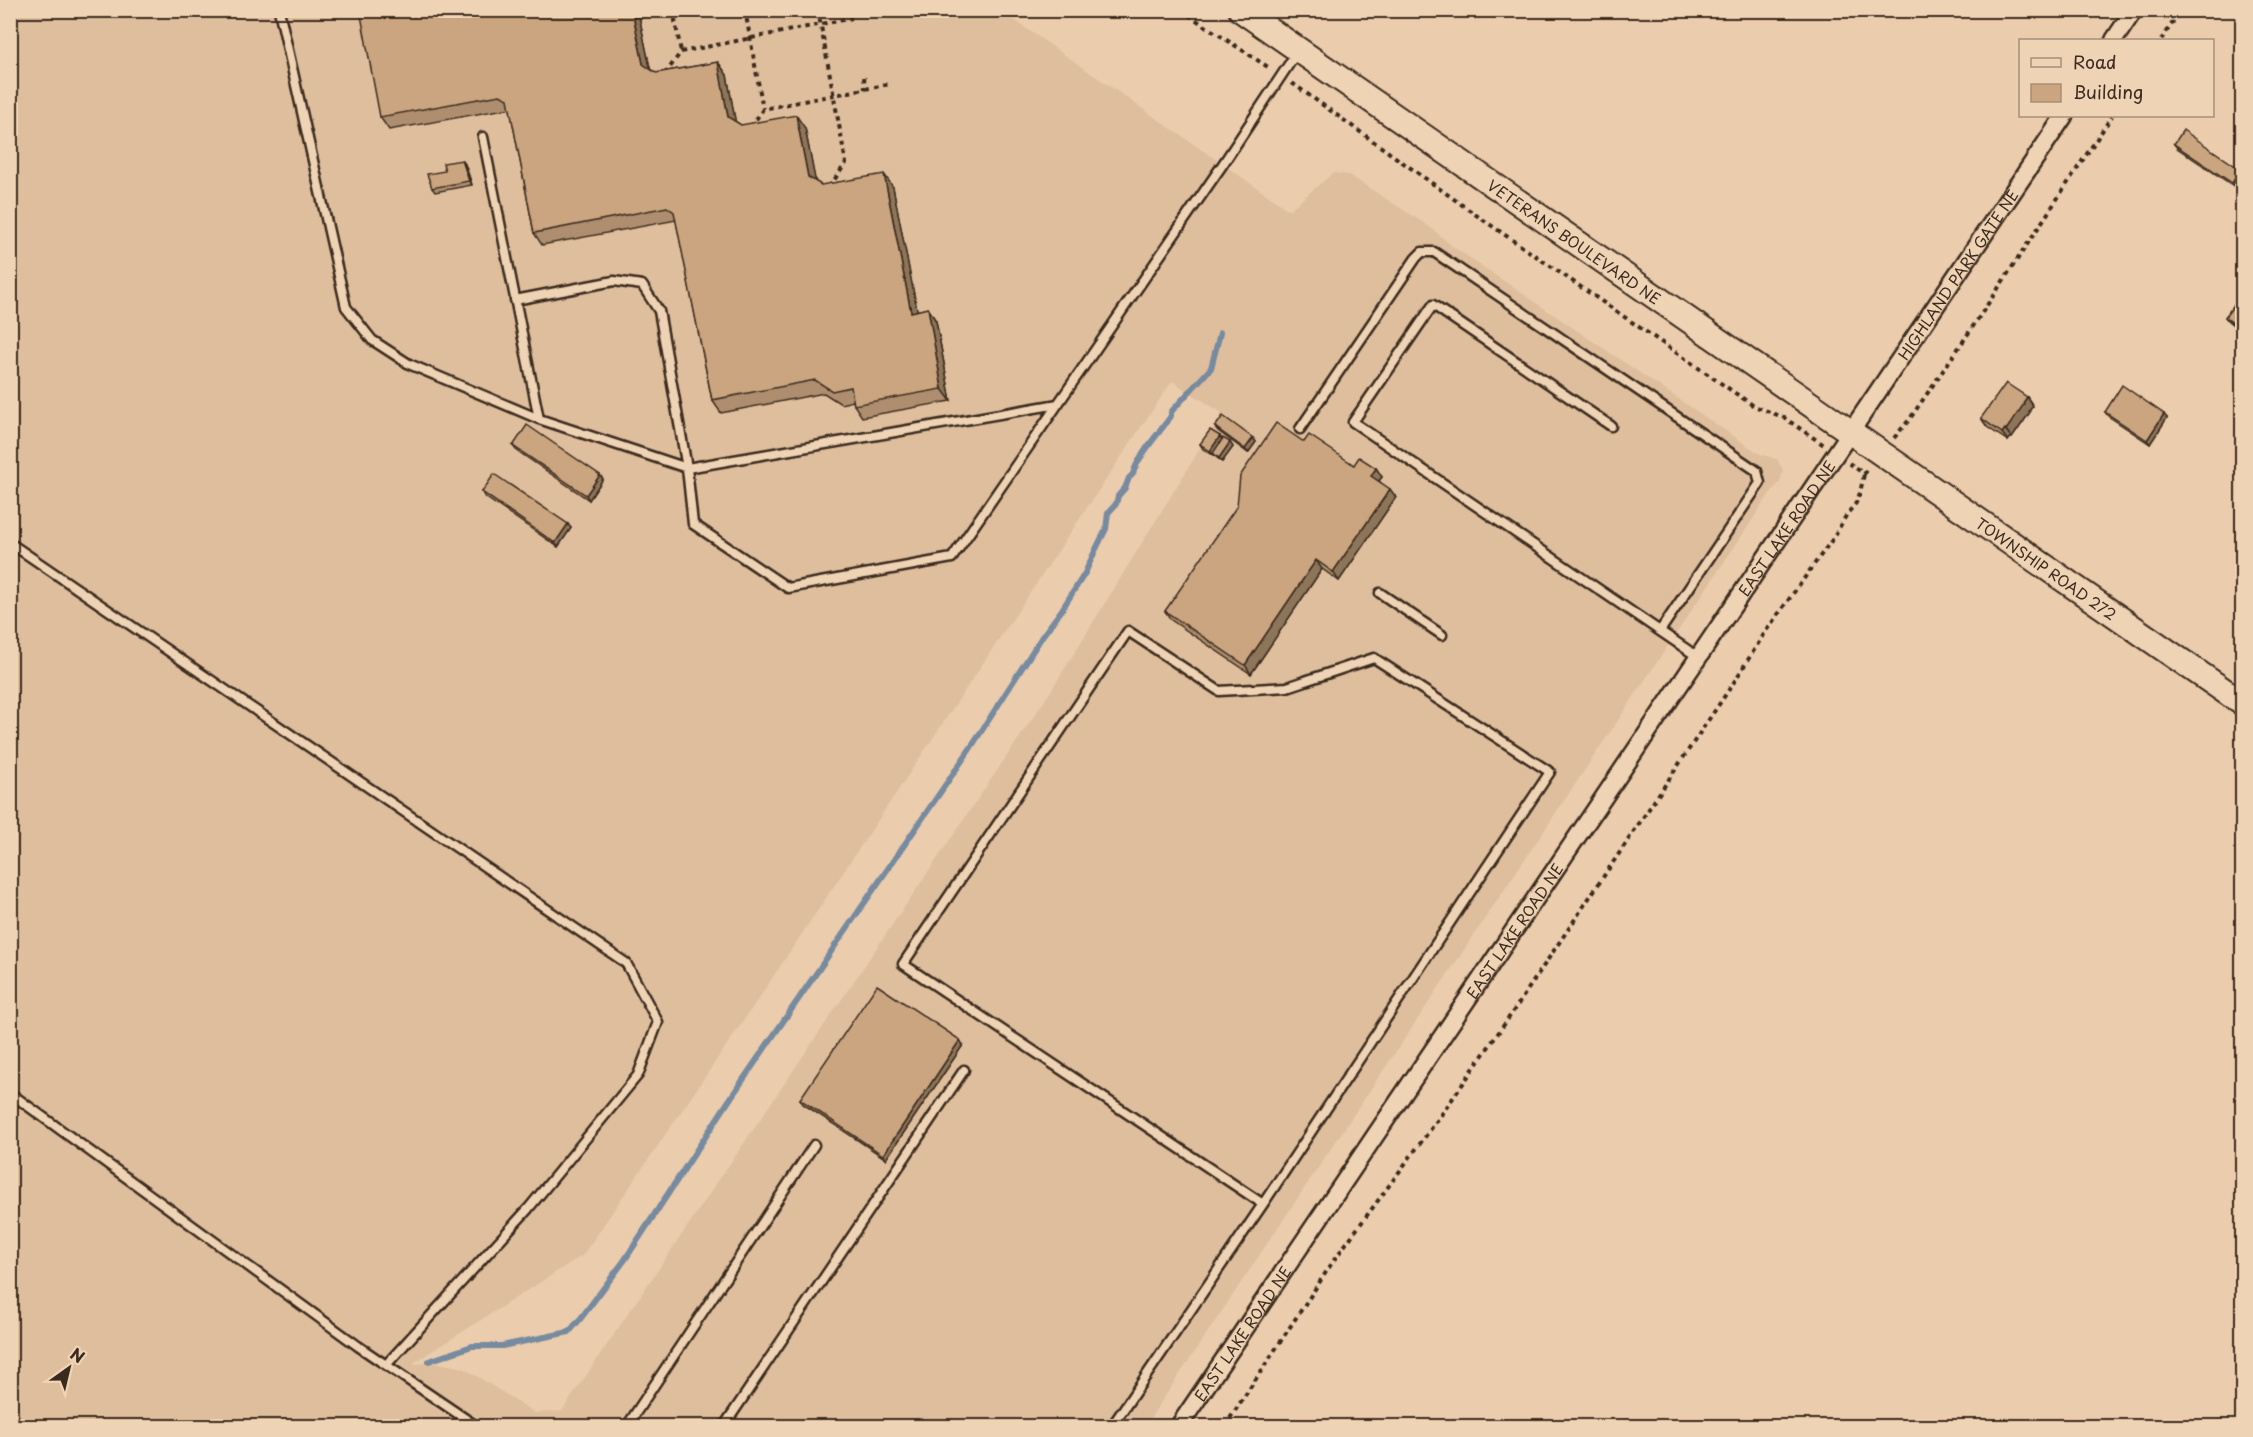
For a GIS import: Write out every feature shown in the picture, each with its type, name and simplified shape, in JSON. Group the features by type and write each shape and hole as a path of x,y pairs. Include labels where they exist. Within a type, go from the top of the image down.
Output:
{"main road":[{"name":"VETERANS BOULEVARD NE","path":"1241,10 1850,433"},
{"name":"VETERANS BOULEVARD NE","path":"1249,10 1299,49"},
{"name":"TOWNSHIP ROAD 272","path":"1850,433 2242,703"}],"street":[{"path":"2115,39 2134,10"},
{"name":"HIGHLAND PARK GATE NE","path":"1850,433 2063,117"},
{"name":"EAST LAKE ROAD NE","path":"1179,1426 1850,433"}],"lane":[{"path":"279,10 346,307 372,340 409,364 539,419 687,468 1058,404"},
{"path":"515,300 614,281 642,285 659,310 687,468 693,524 788,588 951,558 1224,164 1299,49"},
{"path":"483,137 539,419"},
{"path":"1300,429 1416,258 1422,252 1434,252 1757,471 1760,483 1660,631"},
{"path":"1611,426 1432,304 1353,422 1698,657"},
{"path":"10,543 627,963 658,1022 638,1075 528,1209 386,1365"},
{"path":"1380,593 1442,635"},
{"path":"1112,1426 1263,1204 1550,772 1374,658 1287,687 1219,691 1128,631 903,964 1263,1204"},
{"path":"724,1426 964,1070"},
{"path":"10,1093 386,1365 476,1426"},
{"path":"627,1426 814,1145"}],"path":[{"path":"673,10 681,52"},
{"path":"745,10 763,109"},
{"path":"818,10 846,163 825,195"},
{"path":"1181,10 1282,76 1479,217 1754,406 1797,425"},
{"path":"2162,39 2181,10"},
{"path":"660,82 681,52 852,18"},
{"path":"864,77 865,89"},
{"path":"745,135 763,109 890,84"},
{"path":"1909,420 2111,117"},
{"path":"1225,1426 1328,1270 1508,1019 1766,631 1834,537 1856,503 1864,474"}],"shaded area":[{"path":"10,11 1001,11 1289,210 1333,173 1349,175 1430,227 1452,246 1760,454 1777,459 1783,470 1780,482 1769,495 1145,1426 11,1426","holes":["1172,381 1222,413 1049,694 562,1411 535,1413 464,1368 439,1363 412,1364 583,1255 759,998"]}],"building":[{"path":"360,10 572,10 575,13 589,10 632,10 643,64 656,73 718,62 728,117 741,125 796,115 808,177 821,185 884,174 911,312 928,308 942,389 854,405 851,387 832,391 815,380 712,400 674,212 667,207 534,233 508,99 500,95 380,117"},
{"path":"2183,130 2241,170 2232,183 2174,144"},
{"path":"462,160 469,181 432,188 427,174 445,171 443,163"},
{"path":"2242,294 2242,330 2225,317"},
{"path":"2006,383 2027,397 2002,433 1981,418"},
{"path":"2122,385 2164,414 2147,440 2105,412"},
{"path":"1223,416 1253,438 1245,449 1215,427"},
{"path":"1276,423 1304,442 1309,435 1354,465 1359,457 1376,468 1371,476 1390,489 1333,572 1316,560 1245,665 1165,611 1237,506 1240,476"},
{"path":"527,425 600,475 586,495 513,446"},
{"path":"1210,430 1220,436 1210,451 1200,444"},
{"path":"1223,438 1230,442 1219,458 1213,453"},
{"path":"494,474 568,524 555,543 482,492"},
{"path":"877,985 960,1040 883,1155 800,1099"}],"waterway":[{"path":"429,1361 472,1346 502,1346 569,1332 581,1318 624,1261 732,1096 970,749 1043,635 1061,611 1085,573 1106,529 1108,513 1116,504 1118,496 1125,488 1139,460 1171,416 1171,412 1211,368 1220,333"}]}
